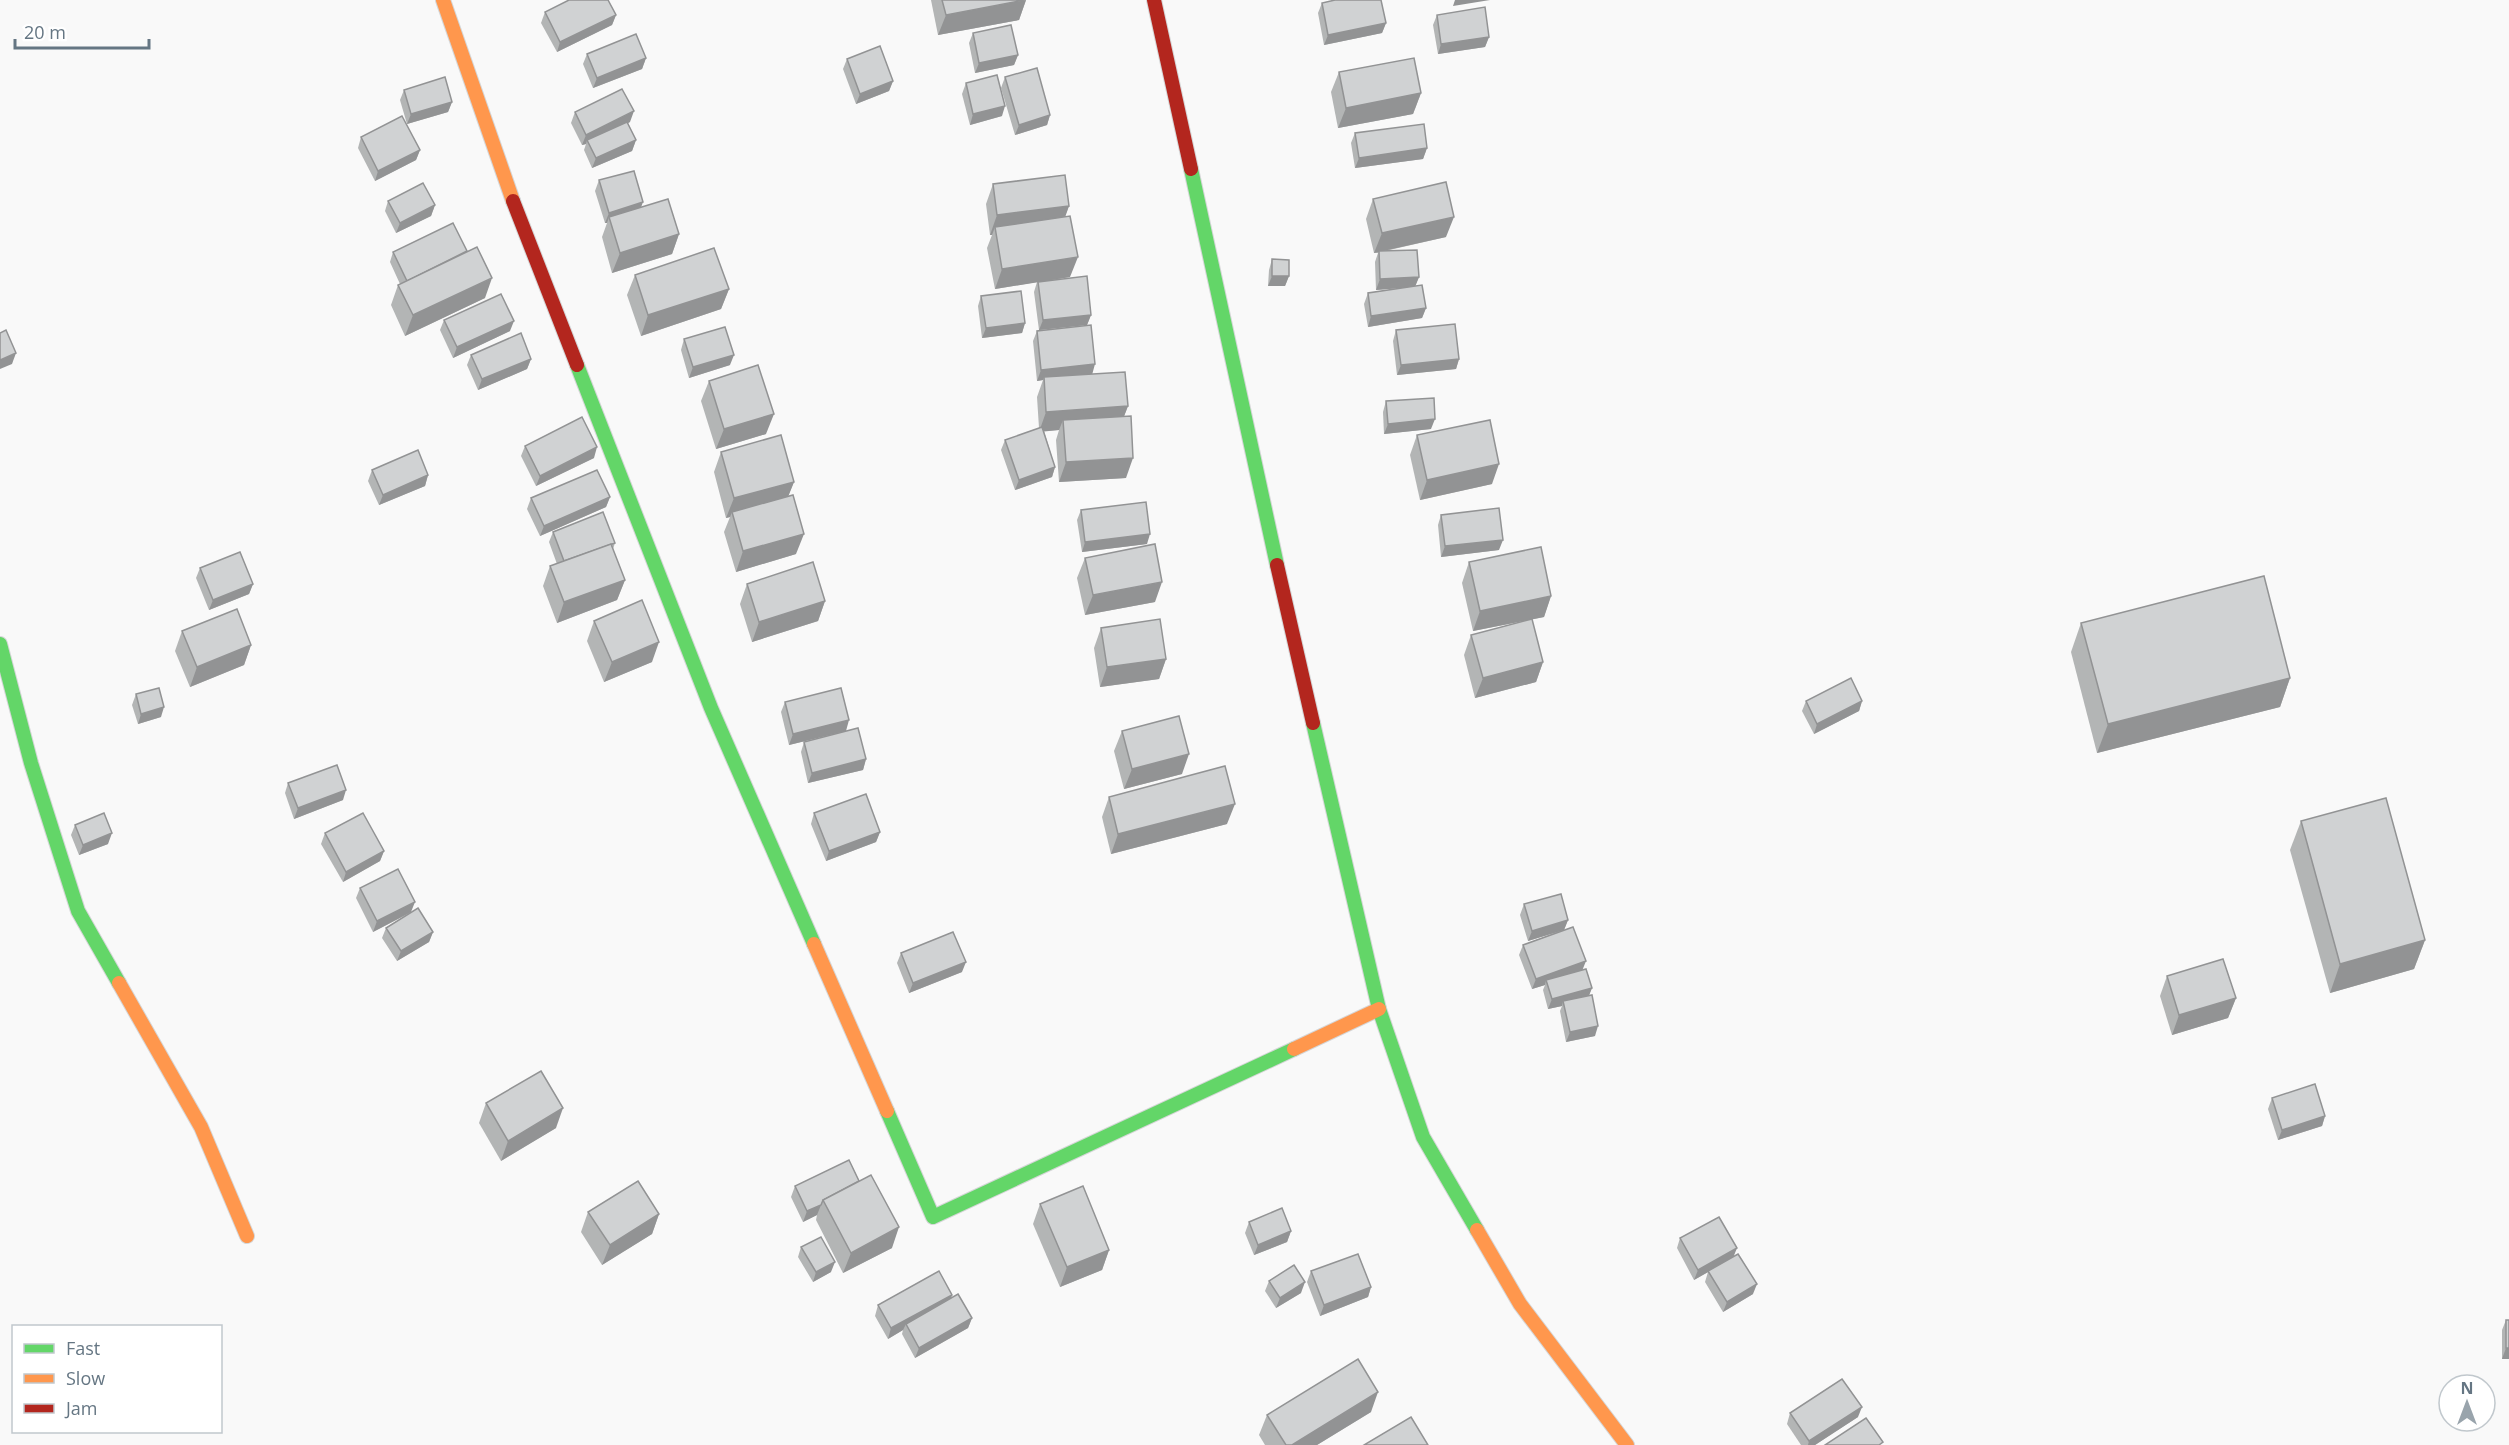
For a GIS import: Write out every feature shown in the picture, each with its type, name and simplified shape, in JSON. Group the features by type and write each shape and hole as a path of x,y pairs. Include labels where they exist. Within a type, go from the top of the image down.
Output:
{"main road":[{"path":"443,0 517,209 711,708 933,1217 1379,1009"},
{"path":"1154,0 1274,555 1379,1009 1423,1137 1520,1304 1627,1445"},
{"path":"0,644 31,763 78,911 201,1127 247,1236"}],"building":[{"path":"569,0 608,0 616,15 560,42 545,12"},
{"path":"942,0 1024,0 946,15"},
{"path":"1335,0 1381,0 1386,23 1328,35 1322,3"},
{"path":"1485,7 1489,37 1441,44 1437,15"},
{"path":"1011,25 1018,55 979,63 973,33"},
{"path":"636,34 646,58 597,78 587,54"},
{"path":"880,46 893,81 860,94 847,59"},
{"path":"1414,58 1421,93 1346,108 1339,72"},
{"path":"1037,68 1050,115 1019,125 1005,77"},
{"path":"997,75 1005,106 973,114 966,83"},
{"path":"445,77 452,102 411,114 404,90"},
{"path":"622,89 634,111 586,135 575,112"},
{"path":"402,116 420,150 378,171 361,137"},
{"path":"627,122 636,140 596,158 587,140"},
{"path":"1424,124 1427,148 1359,158 1355,133"},
{"path":"634,171 643,202 609,213 599,180"},
{"path":"1065,175 1069,206 997,215 993,184"},
{"path":"1446,182 1454,217 1382,233 1373,199"},
{"path":"423,183 435,205 400,223 388,201"},
{"path":"668,199 679,234 620,253 609,217"},
{"path":"1070,216 1078,257 1002,269 995,227"},
{"path":"453,223 467,251 407,281 393,252"},
{"path":"477,247 492,278 413,315 398,285"},
{"path":"714,248 729,289 648,315 635,275"},
{"path":"1417,250 1419,277 1380,279 1379,251"},
{"path":"1272,259 1289,260 1289,276 1272,276"},
{"path":"1087,276 1091,315 1043,320 1038,282"},
{"path":"1422,285 1426,308 1371,316 1368,293"},
{"path":"1021,291 1025,323 986,328 981,296"},
{"path":"501,294 514,321 457,347 444,320"},
{"path":"1455,324 1459,359 1401,365 1396,330"},
{"path":"1091,325 1095,364 1041,370 1037,331"},
{"path":"725,327 734,355 693,367 684,339"},
{"path":"6,330 16,353 0,360 0,333"},
{"path":"521,333 531,359 482,379 471,355"},
{"path":"758,365 774,414 724,429 709,381"},
{"path":"1125,372 1128,406 1046,412 1044,377"},
{"path":"1434,398 1435,419 1388,424 1386,401"},
{"path":"1131,416 1133,458 1066,462 1063,420"},
{"path":"582,417 597,447 540,476 525,446"},
{"path":"1490,420 1499,464 1427,480 1417,435"},
{"path":"1042,427 1055,467 1019,480 1005,440"},
{"path":"781,435 794,482 734,498 721,452"},
{"path":"418,450 428,475 383,495 372,470"},
{"path":"597,470 610,497 544,526 531,498"},
{"path":"793,495 804,534 743,551 732,512"},
{"path":"1146,502 1150,534 1085,542 1081,510"},
{"path":"1499,508 1503,540 1445,546 1441,515"},
{"path":"603,512 615,543 564,561 553,532"},
{"path":"611,544 625,580 564,602 550,566"},
{"path":"1155,544 1162,582 1093,595 1085,558"},
{"path":"1541,547 1551,596 1480,611 1469,562"},
{"path":"240,552 253,584 213,600 200,568"},
{"path":"813,562 825,601 759,622 747,584"},
{"path":"2264,576 2290,678 2108,724 2081,623"},
{"path":"642,600 659,642 612,662 594,621"},
{"path":"237,609 251,645 197,667 182,631"},
{"path":"1160,619 1166,659 1107,667 1101,628"},
{"path":"1532,619 1543,662 1483,678 1471,635"},
{"path":"1851,678 1862,701 1817,724 1806,701"},
{"path":"159,688 164,707 141,714 136,694"},
{"path":"841,688 849,720 793,734 785,702"},
{"path":"1179,716 1189,754 1132,769 1122,731"},
{"path":"858,728 866,759 812,773 804,742"},
{"path":"337,765 346,790 298,808 288,783"},
{"path":"1225,766 1235,804 1118,834 1109,797"},
{"path":"866,794 880,832 829,851 814,813"},
{"path":"2386,798 2425,940 2340,964 2301,821"},
{"path":"104,813 112,833 83,845 75,825"},
{"path":"363,813 384,851 346,872 325,833"},
{"path":"398,869 415,902 377,921 360,888"},
{"path":"1561,894 1568,920 1532,931 1524,904"},
{"path":"418,908 433,932 401,951 386,928"},
{"path":"1573,927 1586,961 1536,979 1523,945"},
{"path":"953,932 966,962 913,983 901,953"},
{"path":"2223,959 2236,998 2179,1015 2167,976"},
{"path":"1586,969 1592,988 1552,999 1546,980"},
{"path":"1592,995 1598,1026 1570,1032 1563,1001"},
{"path":"541,1071 563,1108 508,1141 486,1103"},
{"path":"2315,1084 2325,1116 2282,1130 2272,1098"},
{"path":"849,1160 859,1181 807,1211 795,1186"},
{"path":"871,1175 899,1227 851,1253 823,1200"},
{"path":"638,1181 659,1214 610,1245 588,1212"},
{"path":"1083,1186 1109,1250 1067,1267 1040,1204"},
{"path":"1282,1208 1291,1231 1258,1245 1249,1222"},
{"path":"1719,1217 1737,1248 1698,1270 1680,1238"},
{"path":"821,1237 835,1262 816,1272 801,1247"},
{"path":"1358,1254 1371,1287 1324,1305 1311,1271"},
{"path":"1738,1254 1757,1284 1727,1302 1708,1271"},
{"path":"1294,1265 1305,1282 1280,1298 1269,1281"},
{"path":"939,1271 952,1295 891,1328 878,1305"},
{"path":"958,1294 972,1318 919,1348 906,1324"},
{"path":"2506,1320 2509,1320 2509,1348 2506,1348"},
{"path":"1358,1359 1378,1392 1292,1445 1286,1445 1267,1415"},
{"path":"1842,1379 1862,1407 1809,1441 1790,1413"},
{"path":"1411,1417 1428,1445 1364,1445"},
{"path":"1866,1418 1883,1442 1879,1445 1825,1445"}],"traffic: fast":[{"path":"1191,169 1277,565"},
{"path":"577,365 711,708 814,944"},
{"path":"0,644 31,763 78,911 119,983"},
{"path":"1313,723 1379,1009 1423,1137 1477,1230"},
{"path":"887,1111 933,1217 1294,1049"}],"traffic: slow":[{"path":"443,0 513,201"},
{"path":"814,944 887,1111"},
{"path":"119,983 201,1127 247,1236"},
{"path":"1294,1049 1379,1009"},
{"path":"1477,1230 1520,1304 1627,1445"}],"traffic: jam":[{"path":"1154,0 1191,169"},
{"path":"513,201 577,365"},
{"path":"1277,565 1313,723"}]}
